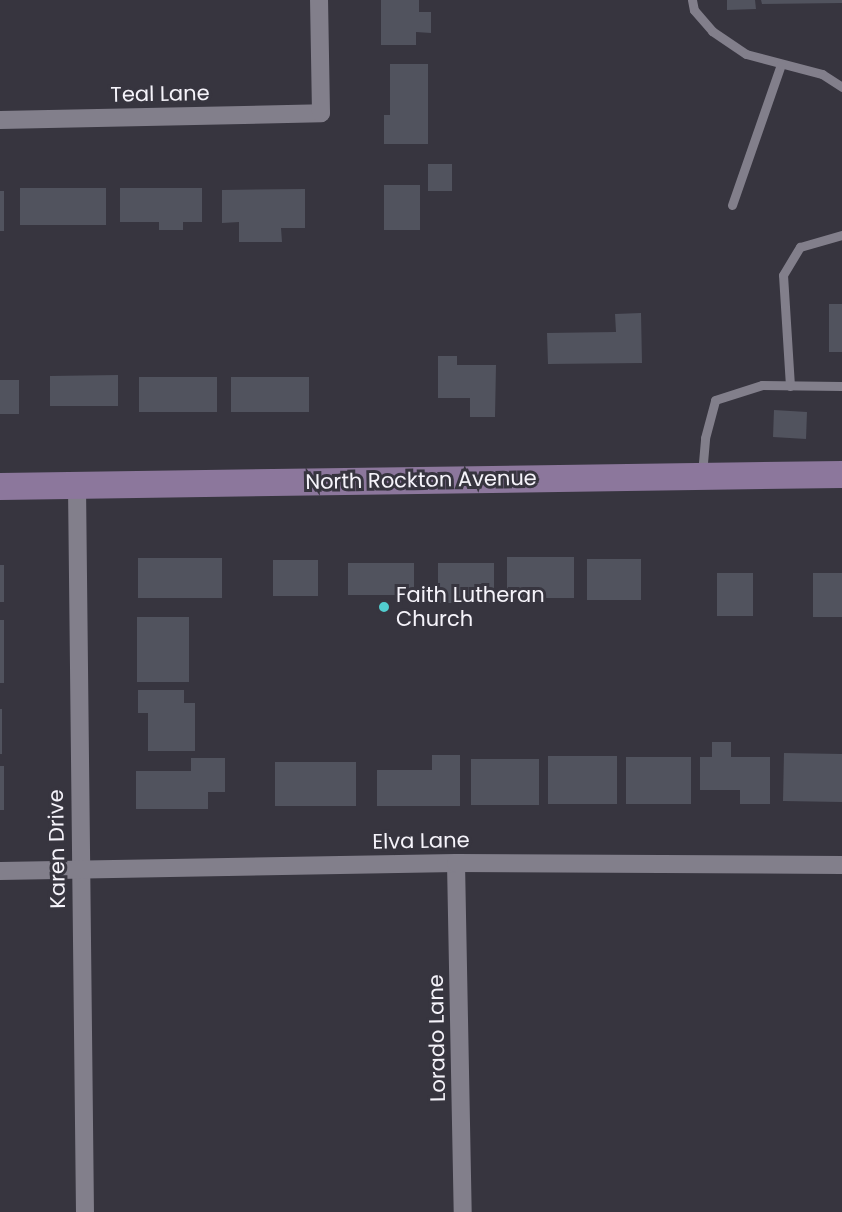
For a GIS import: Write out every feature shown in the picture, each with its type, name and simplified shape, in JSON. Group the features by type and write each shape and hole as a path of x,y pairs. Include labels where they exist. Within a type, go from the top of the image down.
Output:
{"main road":[{"name":"North Rockton Avenue","path":"0,486 842,474"}],"street":[{"name":"Teal Lane","path":"0,120 321,113 319,0"},
{"name":"Karen Drive","path":"77,486 85,1212"},
{"name":"Elva Lane","path":"0,871 456,863 842,865"},
{"name":"Lorado Lane","path":"456,863 463,1212"}],"lane":[{"path":"692,0 694,10 712,31 746,54 822,74 842,87"},
{"path":"732,205 781,64"},
{"path":"790,386 783,275 800,247 842,235"},
{"path":"702,476 705,438 715,400 762,385 842,386"}],"building":[{"path":"381,0 419,0 419,12 431,12 431,33 416,32 416,45 381,45"},
{"path":"727,0 755,0 756,9 727,10"},
{"path":"761,0 842,0 842,3 762,4"},
{"path":"390,64 428,64 428,144 384,144 384,115 390,115"},
{"path":"428,164 452,164 452,191 428,191"},
{"path":"384,185 420,185 420,230 384,230"},
{"path":"20,188 106,188 106,225 20,225"},
{"path":"120,188 202,188 202,222 183,222 183,230 159,230 159,222 120,222"},
{"path":"305,189 305,228 281,228 282,242 239,242 239,222 222,223 222,190"},
{"path":"0,191 4,191 4,231 0,231"},
{"path":"829,304 842,304 842,352 829,352"},
{"path":"641,313 642,363 548,364 547,333 616,332 615,314"},
{"path":"438,356 457,356 457,365 496,365 495,417 470,417 470,398 438,398"},
{"path":"118,375 118,406 50,406 50,376"},
{"path":"139,377 217,377 217,412 139,412"},
{"path":"231,377 309,377 309,412 231,412"},
{"path":"0,380 19,380 19,414 0,414"},
{"path":"774,410 807,412 806,439 773,437"},
{"path":"507,557 574,557 574,598 507,598"},
{"path":"138,558 222,558 222,598 138,598"},
{"path":"587,559 641,559 641,600 587,600"},
{"path":"273,560 318,560 318,596 273,596"},
{"path":"348,563 414,563 414,595 348,595"},
{"path":"438,563 494,563 494,603 438,603"},
{"path":"0,565 4,565 4,602 0,602"},
{"path":"717,573 753,573 753,616 717,616"},
{"path":"813,573 842,573 842,617 813,617"},
{"path":"137,617 189,617 189,682 137,682"},
{"path":"0,620 4,620 4,683 0,683"},
{"path":"138,690 184,690 184,703 195,703 195,751 148,751 148,713 138,713"},
{"path":"0,709 2,709 2,754 0,754"},
{"path":"712,742 731,742 731,757 770,757 770,804 740,804 740,790 700,790 700,757 712,757"},
{"path":"784,753 842,754 842,802 783,801"},
{"path":"432,755 460,755 460,806 377,806 377,770 432,770"},
{"path":"548,756 617,756 617,804 548,804"},
{"path":"626,757 691,757 691,804 626,804"},
{"path":"191,758 225,758 225,792 208,792 208,809 136,809 136,771 191,771"},
{"path":"471,759 539,759 539,805 471,805"},
{"path":"275,762 356,762 356,806 275,806"},
{"path":"0,766 4,766 4,810 0,810"}],"place":[{"name":"Faith Lutheran Church","path":"384,607"}]}
